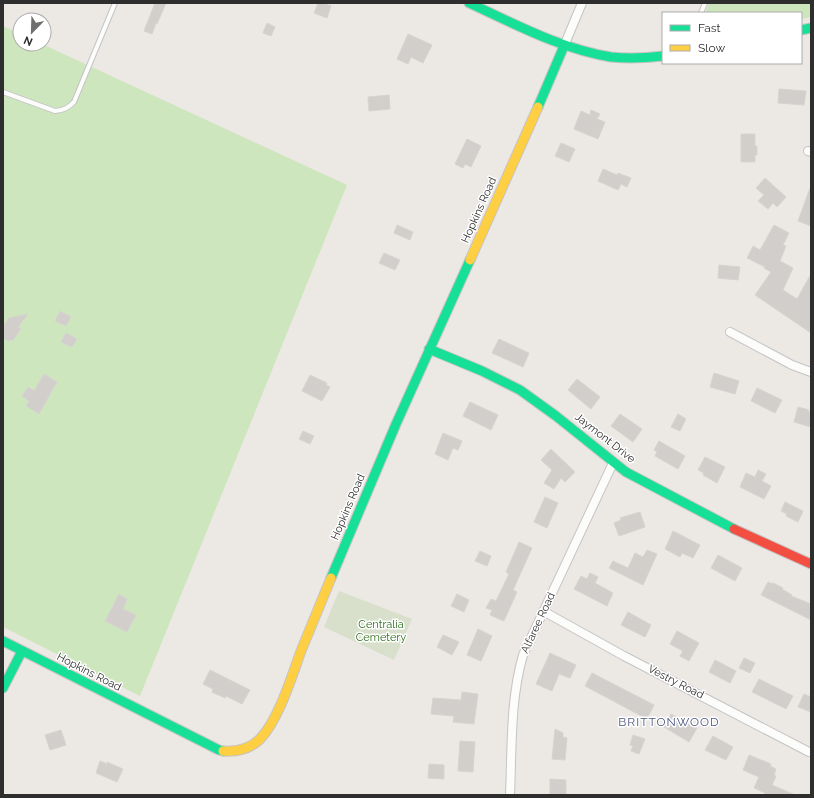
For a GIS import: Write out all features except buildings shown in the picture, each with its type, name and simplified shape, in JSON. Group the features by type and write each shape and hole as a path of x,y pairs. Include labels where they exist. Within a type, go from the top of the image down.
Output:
{"main road":[{"path":"469,3 564,46 586,53 609,57 633,58 662,56"},
{"name":"Hopkins Road","path":"3,641 219,750 229,752 237,751 247,748 258,741 264,734 280,704 326,588 399,417 564,46"},
{"name":"Jaymont Drive","path":"429,349 489,375 531,397 555,414 626,472 735,530 785,554 811,564"},
{"path":"3,688 22,651"}],"street":[{"name":"Hopkins Road","path":"564,46 582,3"},
{"path":"730,332 792,365 811,372"},
{"name":"Alfaree Road","path":"510,795 515,692 523,655 613,462"},
{"name":"Vestry Road","path":"543,611 624,656 809,752"}],"lane":[{"path":"3,92 55,111 69,108 74,102 115,3"}],"green space":[{"path":"709,3 811,3 811,17 802,19 802,12 705,12"},
{"path":"3,26 12,30 12,52 52,52 52,49 347,185 140,696 3,627"},
{"name":"Centralia Cemetery","path":"339,591 412,619 394,660 324,627"}],"traffic: fast":[{"path":"469,3 538,35 592,53 624,58 662,56"},
{"path":"802,30 811,28"},
{"path":"538,107 564,46"},
{"path":"331,578 396,424 470,260"},
{"path":"429,349 482,371 520,390 556,416 626,472 734,529"},
{"path":"3,641 223,751"},
{"path":"3,688 22,651"}],"traffic: slow":[{"path":"470,260 538,107"},
{"path":"223,751 233,751 248,747 260,739 267,731 279,710 331,578"}],"traffic: jam":[{"path":"734,529 811,564"}],"district":[{"name":"BRITTONWOOD","path":"669,722"}]}
